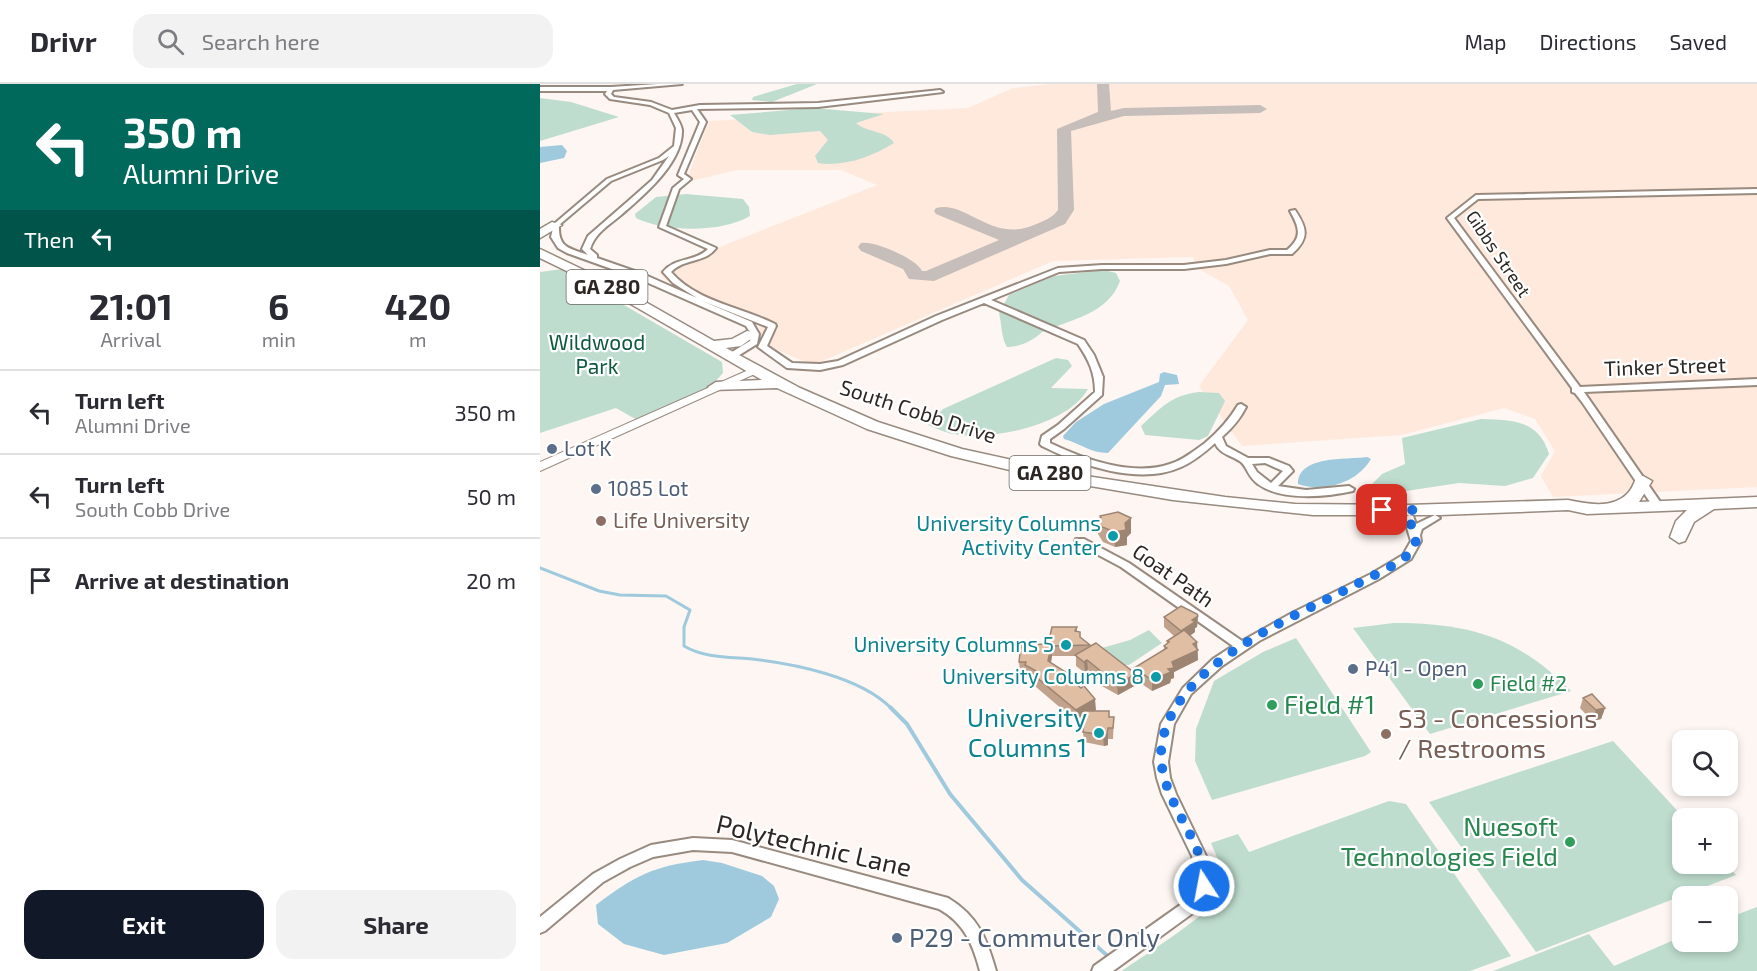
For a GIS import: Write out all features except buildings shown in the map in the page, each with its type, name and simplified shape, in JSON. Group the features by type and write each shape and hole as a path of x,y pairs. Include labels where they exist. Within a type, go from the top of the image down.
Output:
{"main road":[{"path":"540,234 556,225"},
{"name":"South Cobb Drive","path":"540,253 574,269 779,384 879,428 1015,466 1154,492 1317,510 1328,514 1413,521 1568,505 1587,509"},
{"path":"710,346 733,344 746,335 748,356 753,370"},
{"path":"716,387 729,372 730,357"},
{"path":"716,387 779,384"},
{"path":"1617,507 1636,496 1643,481"},
{"name":"South Cobb Drive","path":"1413,521 1435,518 1572,514 1587,509 1617,507 1757,502"},
{"path":"1679,537 1681,526 1686,518 1711,504"}],"street":[{"path":"540,89 610,91 680,84"},
{"path":"632,101 627,97 628,93 649,87"},
{"path":"610,91 615,99 651,104 671,112 693,108 818,105 940,92"},
{"path":"693,108 703,122 681,176 688,179 676,188 662,227 712,248 711,252 670,267 667,272 672,279 694,293 772,326 762,347 782,363 790,366 820,367 840,363 1046,274 1068,268 1184,267 1226,262 1270,252 1289,252 1302,240 1304,229 1293,211"},
{"path":"597,260 585,249 590,237 662,173 674,157 678,122 671,112"},
{"path":"676,147 661,159 609,180 556,225 555,237 561,246 597,260 746,335 744,342 730,357"},
{"name":"Gibbs Street","path":"1658,506 1643,481 1585,400 1575,390 1450,218 1476,196 1757,191"},
{"path":"986,300 1064,333 1081,342 1090,354 1099,377 1099,393 1045,438 1045,444 1110,469 1144,473 1185,462 1196,456 1235,421 1241,407"},
{"path":"540,467 753,370"},
{"name":"Tinker Street","path":"1575,390 1757,382"},
{"path":"1217,436 1222,448 1246,460 1266,460 1286,468 1288,471 1282,480 1273,486"},
{"path":"1246,460 1257,478 1296,493 1315,494 1349,489"},
{"path":"1100,971 1194,903 1204,886 1205,877 1197,853 1165,783 1161,765 1164,732 1169,716 1184,692 1268,630 1402,560 1414,547 1413,521"},
{"name":"Goat Path","path":"1080,541 1119,561 1242,647"},
{"name":"Polytechnic Lane","path":"540,926 598,878 638,856 679,845 721,844 943,903 962,915 973,927 988,971"}],"shaded area":[{"path":"1050,84 1757,84 1757,487 1553,497 1541,476 1555,451 1535,419 1504,408 1402,435 1242,446 1199,386 1248,320 1229,286 1199,269 1193,257 1053,261 813,365 763,344 759,325 679,288 664,279 659,271 877,185 841,170 737,170 691,181 689,173 709,121 968,108 1013,88"}],"green space":[{"path":"797,84 817,84 772,102 752,100 753,97"},
{"path":"540,98 571,102 619,117 540,141"},
{"path":"813,108 884,114 856,123 865,129 886,136 894,143 857,160 837,164 818,163 815,156 828,140 820,131 770,135 752,132 730,115"},
{"path":"686,194 743,199 749,207 750,216 738,222 693,229 662,226 636,218 635,214 656,197"},
{"name":"Wildwood Park","path":"562,269 722,362 723,373 711,386 637,420 616,408 540,433 540,272"},
{"path":"1104,270 1116,273 1120,281 1107,301 1088,314 1042,332 1026,343 1007,347 999,313 1009,295 1054,276"},
{"path":"1056,358 1068,360 1072,366 1051,388 1088,389 1078,402 1047,421 1008,432 970,436 944,432 928,425 943,409"},
{"path":"1199,392 1219,393 1225,401 1208,436 1199,440 1145,435 1141,426 1161,408 1181,396"},
{"path":"1481,419 1523,424 1539,434 1549,454 1533,478 1505,486 1459,483 1373,496 1368,488 1382,474 1405,464 1402,438"},
{"name":"Field #2","path":"1394,623 1446,626 1491,637 1532,658 1571,691 1430,734 1353,628"},
{"path":"1149,630 1162,643 1129,665 1125,665 1102,648 1130,640"},
{"name":"Field #1","path":"1296,638 1371,752 1365,756 1212,800 1195,761 1196,729 1214,681 1263,652"},
{"name":"Nuesoft Technologies Field","path":"1613,741 1675,808 1672,808 1672,874 1736,875 1707,886 1672,886 1672,900 1536,952 1429,802"},
{"path":"1389,801 1406,804 1511,956 1470,971 1122,971 1192,922 1216,900 1221,892 1223,879 1211,843 1238,834 1249,852"},
{"path":"1757,907 1757,971 1493,971 1589,934 1614,966 1672,941 1672,952 1738,952 1738,914"}],"water":[{"path":"562,145 567,151 564,158 540,163 540,147"},
{"path":"1164,372 1177,375 1179,384 1165,385 1161,396 1108,453 1064,439 1063,436 1076,422 1104,404 1159,382 1160,374"},
{"path":"1367,457 1371,459 1365,467 1349,480 1339,484 1318,487 1298,484 1300,475 1314,464 1336,459"},
{"path":"703,860 722,863 762,876 774,886 779,899 771,917 727,943 664,955 624,944 598,924 596,905 622,886 658,869"}],"waterway":[{"path":"540,568 599,591 620,595 666,596 690,610 684,627 684,646 692,650 717,656 788,664 826,674 862,688 891,708"},
{"path":"891,708 907,724 950,794 1022,880 1111,959"}],"taxiway":[{"path":"1022,236 1059,220 1066,210 1064,129 1105,114 1103,84"},
{"path":"1097,118 1124,112 1260,109"},
{"path":"942,211 1005,236 1022,236"},
{"path":"867,247 911,266 915,275 928,277 1022,236"}],"place":[{"name":"Lot K","path":"552,449"},
{"name":"1085 Lot","path":"596,489"},
{"name":"Life University","path":"601,521"},
{"name":"University Columns Activity Center","path":"1113,536"},
{"name":"University Columns 5","path":"1066,645"},
{"name":"P41 - Open","path":"1353,669"},
{"name":"University Columns 8","path":"1156,677"},
{"name":"Field #2","path":"1478,684"},
{"name":"Field #1","path":"1272,705"},
{"name":"University Columns 1","path":"1099,733"},
{"name":"S3 - Concessions / Restrooms","path":"1386,734"},
{"name":"Nuesoft Technologies Field","path":"1570,842"},
{"name":"P29 - Commuter Only","path":"897,938"}],"route":[{"path":"1204,886 1205,877 1202,866 1172,801 1161,765 1162,743 1169,716 1184,692 1196,681 1254,639 1402,560 1410,553 1416,541 1415,534 1410,528 1409,518 1414,510 1382,510"}]}
